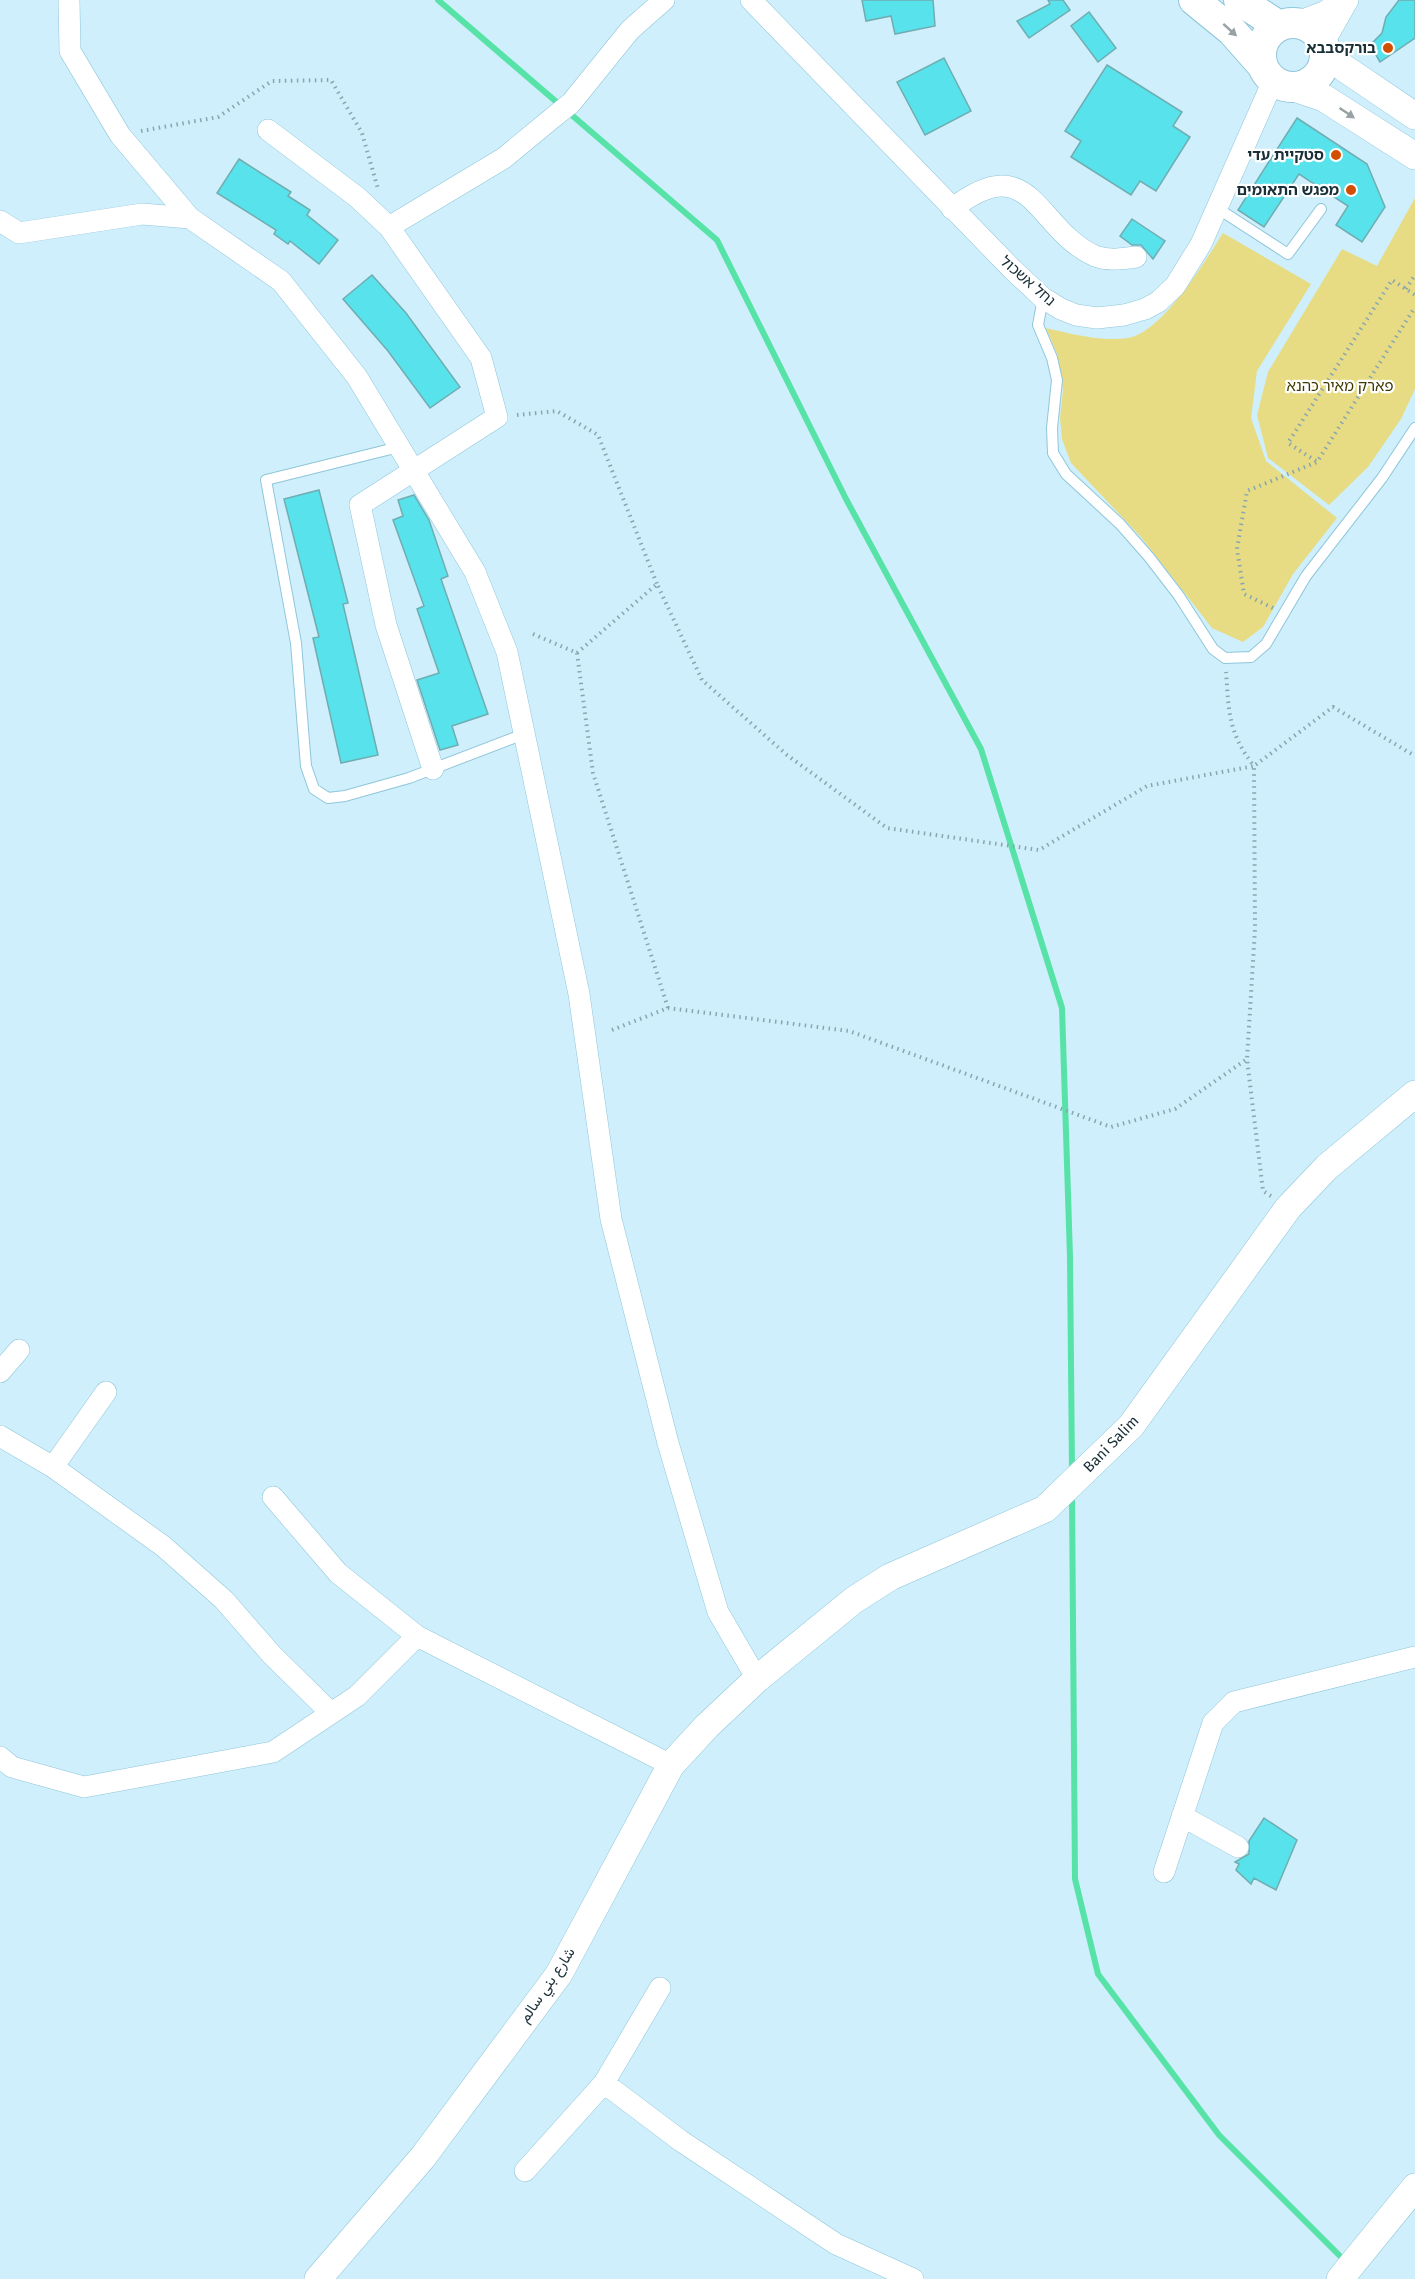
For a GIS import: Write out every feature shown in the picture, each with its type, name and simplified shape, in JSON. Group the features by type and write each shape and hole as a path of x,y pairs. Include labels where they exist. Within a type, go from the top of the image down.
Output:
{"main road":[{"path":"1194,0 1232,31 1276,78 1314,80 1324,63 1324,48 1312,30 1287,24 1239,0"},
{"path":"1276,78 1261,46 1265,38 1287,24"}],"street":[{"path":"69,0 70,51 120,135 190,218 281,281 357,377 475,572 507,652 579,994 611,1219 668,1443 718,1612 757,1679"},
{"path":"389,227 504,158 570,103 630,30 664,0"},
{"name":"נחל אשכול","path":"751,0 952,208 1043,298 1061,309 1097,318 1145,309 1175,286 1187,270 1276,78"},
{"path":"1287,24 1326,11 1341,0"},
{"path":"1349,0 1324,48 1344,68 1415,116"},
{"path":"1276,78 1324,98 1415,156"},
{"path":"268,129 357,197 389,227 481,358 497,417 360,505 386,625 433,769"},
{"path":"952,208 972,193 993,185 1013,187 1029,197 1077,245 1096,256 1116,260 1136,257"},
{"path":"0,221 19,233 142,214 190,218"},
{"name":"Bani Salim","path":"757,1679 854,1600 890,1576 1045,1509 1131,1426 1288,1208 1328,1167 1415,1094"},
{"path":"0,1372 19,1350"},
{"path":"53,1467 106,1392"},
{"path":"0,1436 53,1467 163,1546 224,1600 272,1655 331,1713"},
{"path":"273,1497 338,1573 417,1636 671,1766"},
{"path":"0,1757 12,1767 84,1787 273,1752 357,1696 417,1636"},
{"path":"1164,1872 1212,1723 1234,1702 1415,1658"},
{"name":"شارع بني سالم","path":"318,2279 423,2157 558,1974 671,1766 707,1726 757,1679"},
{"path":"1182,1816 1238,1847"},
{"path":"525,2171 604,2083 660,1988"},
{"path":"604,2083 690,2147 836,2244 913,2279"},
{"path":"1340,2279 1415,2187"}],"lane":[{"path":"1217,208 1288,254 1321,209"},
{"path":"1043,298 1038,325 1052,358 1057,380 1053,410 1053,453 1066,474 1120,524 1149,557 1179,596 1213,649 1225,658 1251,657 1266,644 1306,576 1388,471 1415,429"},
{"path":"399,447 266,480 296,643 306,766 314,789 328,798 345,796 433,769 524,734"}],"path":[{"path":"1406,289 1415,275"},
{"path":"1317,462 1288,443 1392,280 1415,295"},
{"path":"1285,614 1244,594 1237,549 1247,491 1317,462 1415,307"},
{"path":"497,417 557,411 598,435 657,584 702,680 787,755 887,828 1039,850 1147,786 1254,766 1333,707 1415,756"},
{"path":"577,653 657,584"},
{"path":"533,634 577,653"},
{"path":"577,653 593,773 668,1008"},
{"path":"1225,658 1230,722 1238,747 1254,766 1255,929 1247,1059 1263,1191 1288,1208"},
{"path":"612,1030 668,1008 849,1031 1111,1127 1174,1109 1247,1059"}],"green space":[{"name":"פארק מאיר כהנא","path":"1415,198 1415,389 1401,419 1368,467 1329,505 1268,458 1257,415 1268,372 1342,249 1377,266"},
{"path":"1223,233 1311,284 1257,371 1251,418 1266,461 1337,518 1293,574 1263,627 1243,642 1212,628 1140,536 1071,463 1062,439 1060,418 1063,390 1057,354 1046,328 1107,339 1128,338 1141,333 1155,323 1182,294"}],"building":[{"path":"862,0 933,0 935,26 895,34 891,16 866,21"},
{"path":"1048,0 1063,0 1070,10 1029,38 1017,21 1050,4"},
{"path":"1399,0 1415,0 1415,38 1380,62 1370,45 1382,33 1386,17"},
{"path":"1089,12 1116,48 1098,62 1071,26"},
{"path":"944,58 971,111 925,135 897,82"},
{"path":"1107,65 1182,112 1173,126 1190,137 1156,191 1140,181 1131,195 1071,157 1081,141 1065,131"},
{"name":"מפגש התאומים","path":"1297,118 1367,164 1385,207 1362,242 1336,225 1348,206 1299,174 1264,227 1238,210"},
{"path":"239,159 291,192 288,196 310,210 307,215 338,240 319,264 290,241 288,244 274,234 276,230 217,193"},
{"path":"1132,219 1165,241 1153,259 1141,245 1132,245 1120,236"},
{"path":"372,275 406,313 460,387 430,408 388,351 343,299"},
{"path":"319,490 348,603 343,604 378,755 341,763 313,638 319,637 284,499"},
{"path":"414,495 429,520 448,576 441,579 488,714 452,726 458,745 440,750 417,680 439,673 417,609 424,606 393,520 403,516 398,500"},
{"path":"1264,1818 1297,1840 1276,1890 1254,1878 1251,1884 1236,1870 1239,1864 1235,1862 1249,1854 1249,1841"}],"waterway":[{"path":"438,0 717,240 846,499 981,749 1062,1008 1070,1257 1072,1471"},
{"path":"1072,1494 1075,1879 1098,1974 1219,2135 1345,2261"}],"place":[{"name":"בורקסבבא","path":"1388,48"},
{"name":"סטקיית עדי","path":"1336,155"},
{"name":"מפגש התאומים","path":"1351,190"}]}
